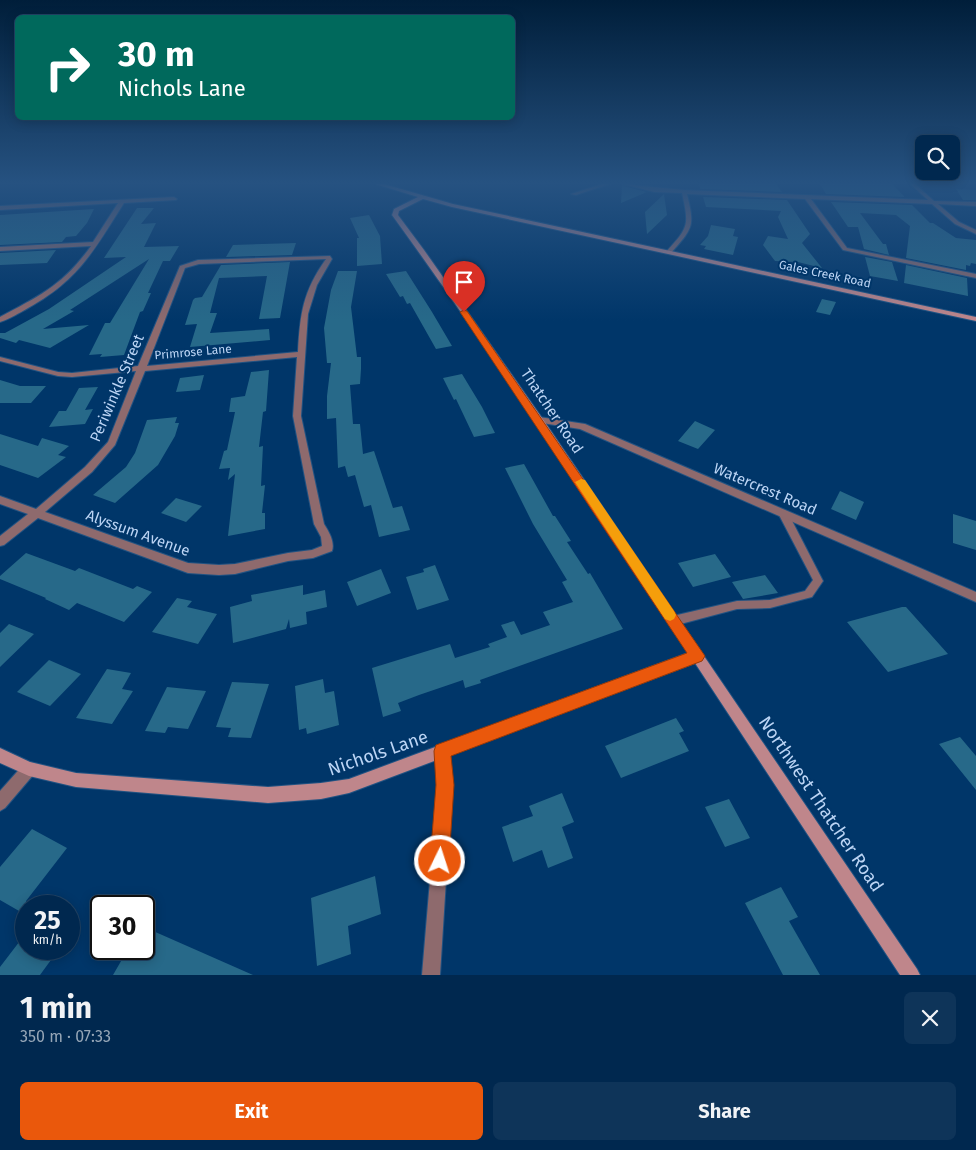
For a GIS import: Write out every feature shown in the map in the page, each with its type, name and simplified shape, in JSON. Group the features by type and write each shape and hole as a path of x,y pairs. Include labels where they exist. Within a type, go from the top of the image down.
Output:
{"street":[{"path":"0,320 61,284 75,269 104,230"},
{"name":"Thatcher Road","path":"406,230 539,420 697,656"},
{"name":"Gales Creek Road","path":"566,230 976,319"},
{"path":"669,252 688,230"},
{"path":"831,230 845,249 976,276"},
{"path":"0,249 94,244"},
{"name":"Periwinkle Street","path":"0,542 104,454 117,431 182,267 186,264 328,257 329,259 322,268 306,306 300,354"},
{"name":"Primrose Lane","path":"0,359 58,374 72,375 300,354"},
{"name":"Alyssum Avenue","path":"0,500 188,568 200,570 248,567 288,557 313,554 328,548 326,537 319,524 298,432 300,354"},
{"name":"Watercrest Road","path":"539,420 582,426 976,597"},
{"name":"Nichols Lane","path":"0,755 29,769 76,780 268,795 294,794 349,786 697,656"},
{"name":"Northwest Thatcher Road","path":"697,656 911,975"},
{"path":"432,975 445,785 442,751"},
{"path":"0,803 29,769"}],"lane":[{"path":"673,621 737,605 770,604 808,594 818,581 782,513"}],"building":[{"path":"0,230 82,230 76,236 66,237 62,242 0,245"},
{"path":"123,230 153,230 144,247 179,246 170,261 163,261 148,293 151,293 143,311 140,312 124,355 100,357 102,354 89,355 105,323 110,323 149,259 70,310 74,311 43,329 89,325 50,348 19,340 16,343 0,338 0,333 5,333 49,309 126,257 104,258"},
{"path":"355,230 377,230 380,236 382,264 357,266 357,238 359,238"},
{"path":"710,230 735,230 733,236 738,237 733,255 704,249 706,246 700,245 708,236"},
{"path":"784,230 807,230 810,234 802,243 822,268 798,262 775,261 763,245 768,236 788,239"},
{"path":"859,230 872,230 883,244 886,244 889,255 864,249"},
{"path":"910,230 943,230 956,238 976,240 976,264 966,265 966,270 906,258"},
{"path":"296,243 292,255 226,257 233,245"},
{"path":"56,250 47,263 0,265 0,253"},
{"path":"865,257 892,262 898,281 870,276"},
{"path":"290,262 280,318 259,319 267,276 219,278 210,313 217,313 210,333 269,329 270,340 190,347 197,324 185,325 193,300 202,297 221,265"},
{"path":"906,265 967,278 968,296 904,283"},
{"path":"338,271 357,271 351,307 357,357 361,357 361,369 360,384 350,385 353,424 360,424 363,454 374,451 393,508 402,506 410,530 379,537 371,505 364,507 355,475 348,477 345,466 338,468 336,418 327,419 327,396 331,363 327,363 324,328 331,290"},
{"path":"406,271 452,346 436,349 410,303 407,304 403,296 400,297 386,274"},
{"path":"822,299 836,302 830,315 816,312"},
{"path":"269,370 266,411 263,412 259,447 263,446 261,486 265,485 262,513 265,513 265,529 228,536 235,474 228,480 230,468 219,469 224,451 227,450 235,412 229,412 231,398 245,396 251,372"},
{"path":"462,374 495,433 474,437 456,399 454,400 443,378"},
{"path":"204,375 200,390 176,392 180,378"},
{"path":"0,380 20,386 46,386 31,403 0,403"},
{"path":"98,387 85,410 93,409 85,424 49,427 59,411 66,411 79,388"},
{"path":"177,417 175,423 179,423 175,436 158,465 115,503 93,495 126,467 135,453 147,420"},
{"path":"695,421 715,430 698,449 678,441"},
{"path":"0,434 38,446 42,438 69,446 58,455 66,457 38,478 0,465"},
{"path":"524,464 553,516 555,516 571,541 567,542 588,574 590,573 623,629 480,680 481,683 465,688 463,680 419,695 398,703 401,711 383,717 372,668 450,644 455,658 490,647 488,644 507,637 501,625 514,621 521,635 550,625 543,612 573,602 562,582 567,580 533,524 505,468"},
{"path":"840,491 864,502 856,520 831,509"},
{"path":"176,498 202,506 186,522 161,513"},
{"path":"953,514 976,521 976,550 953,543"},
{"path":"26,553 75,571 79,568 133,589 137,586 152,592 124,622 77,603 69,610 46,598 0,579 0,576"},
{"path":"715,554 731,577 693,587 678,563"},
{"path":"435,565 449,600 417,610 406,577 424,572 423,569"},
{"path":"381,569 391,593 357,606 347,582"},
{"path":"765,575 778,593 743,599 732,582"},
{"path":"303,585 303,595 325,590 327,607 306,612 307,624 290,628 289,619 286,629 233,643 230,607 252,601 251,595"},
{"path":"177,598 192,601 187,607 217,614 198,644 152,632"},
{"path":"906,607 948,654 888,672 847,622"},
{"path":"9,624 34,634 0,667 0,633"},
{"path":"49,660 81,674 50,706 17,692"},
{"path":"107,669 131,673 122,689 133,691 112,724 76,718"},
{"path":"323,679 325,693 334,691 339,725 307,734 306,728 299,730 295,686"},
{"path":"232,682 269,684 251,738 228,737 231,728 216,727"},
{"path":"167,687 206,691 188,729 168,727 165,733 145,731"},
{"path":"676,718 684,731 679,733 689,751 621,778 605,746"},
{"path":"960,737 976,756 976,790 939,744"},
{"path":"562,793 574,822 562,827 573,858 548,868 542,850 513,862 502,827 533,816 529,806"},
{"path":"729,799 750,838 725,847 705,807"},
{"path":"32,829 67,848 31,895 15,895 15,909 0,900 0,867"},
{"path":"375,876 381,914 348,926 351,954 317,966 311,898"},
{"path":"781,887 798,917 789,921 820,975 783,975 745,903"},
{"path":"155,932 253,975 113,975 122,960 155,960"},
{"path":"15,947 15,960 51,960 40,975 0,975 0,967"}],"slow traffic":[{"path":"581,482 670,615"}],"route":[{"path":"440,861 445,785 442,751 697,656 539,420 464,312"}]}
